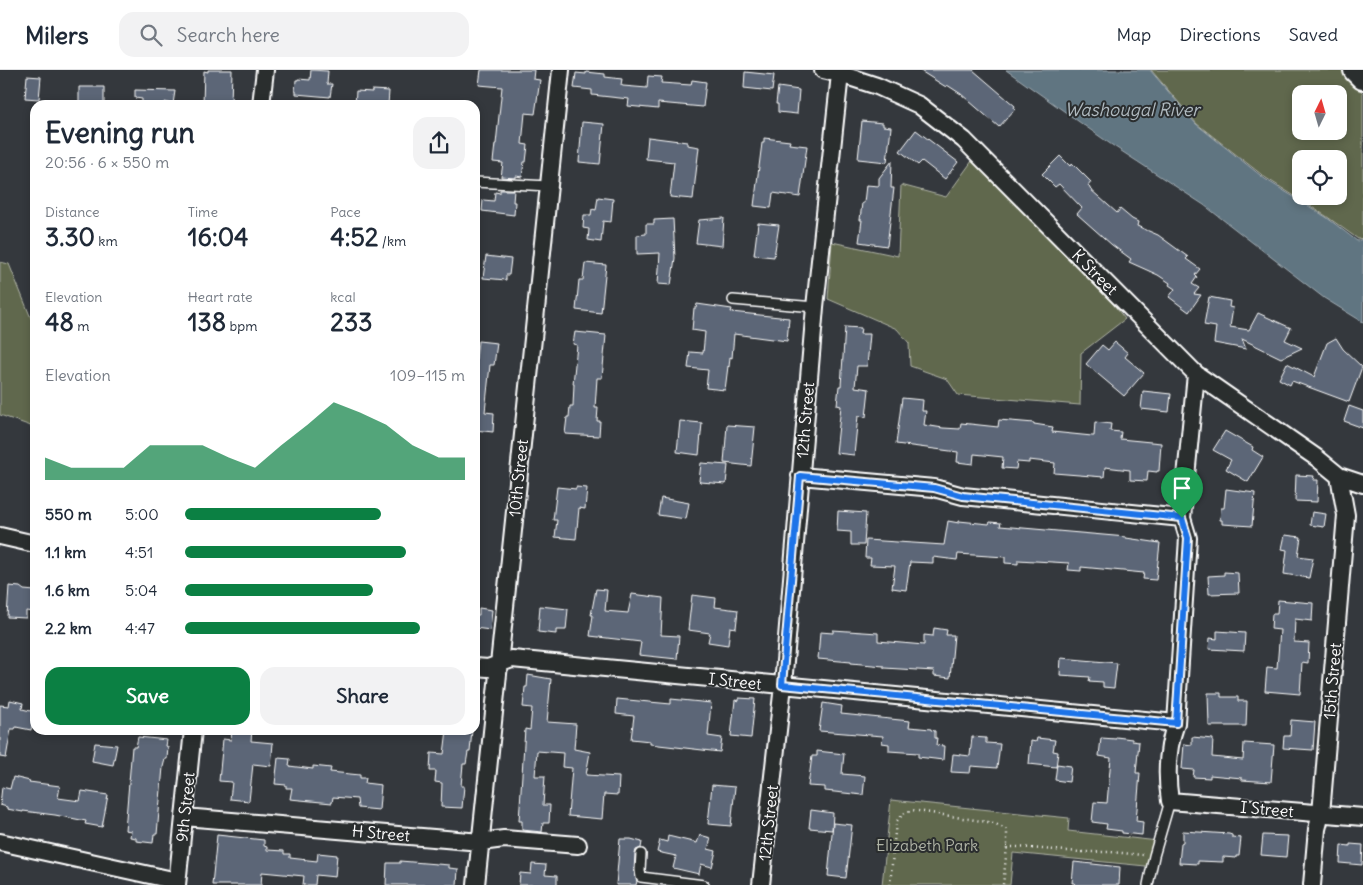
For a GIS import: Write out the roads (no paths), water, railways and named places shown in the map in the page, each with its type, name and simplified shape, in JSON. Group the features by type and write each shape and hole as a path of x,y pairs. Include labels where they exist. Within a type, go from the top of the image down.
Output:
{"street":[{"path":"262,100 265,70"},
{"name":"10th Street","path":"476,885 561,70"},
{"name":"K Street","path":"823,70 877,86 919,105 964,140 1196,374 1317,458 1339,476 1363,484"},
{"path":"1356,70 1363,77"},
{"name":"12th Street","path":"761,885 782,685 815,307 840,74"},
{"path":"1170,801 1167,783 1170,739 1176,723 1188,538 1182,518 1196,374"},
{"path":"800,476 934,488 963,496 1182,518"},
{"name":"15th Street","path":"1312,885 1317,829 1321,814 1346,515 1339,476"},
{"path":"0,536 30,543"},
{"name":"I Street","path":"480,667 488,668 512,659 1176,723"},
{"name":"9th Street","path":"177,883 192,735"},
{"name":"I Street","path":"1170,801 1363,817"},
{"name":"H Street","path":"184,817 481,842 504,839 578,845"},
{"path":"0,842 177,883"}],"lane":[{"path":"480,182 548,186"},
{"path":"732,300 815,307"},
{"path":"1148,885 1154,856 1170,801"},
{"path":"641,854 641,877 704,885"}],"water":[{"name":"Washougal River","path":"1006,70 1150,70 1196,124 1265,179 1292,196 1292,205 1307,205 1357,241 1363,239 1363,322 1324,298 1204,205 1109,143"}],"park label":[{"name":"Elizabeth Park","path":"927,845"}]}
